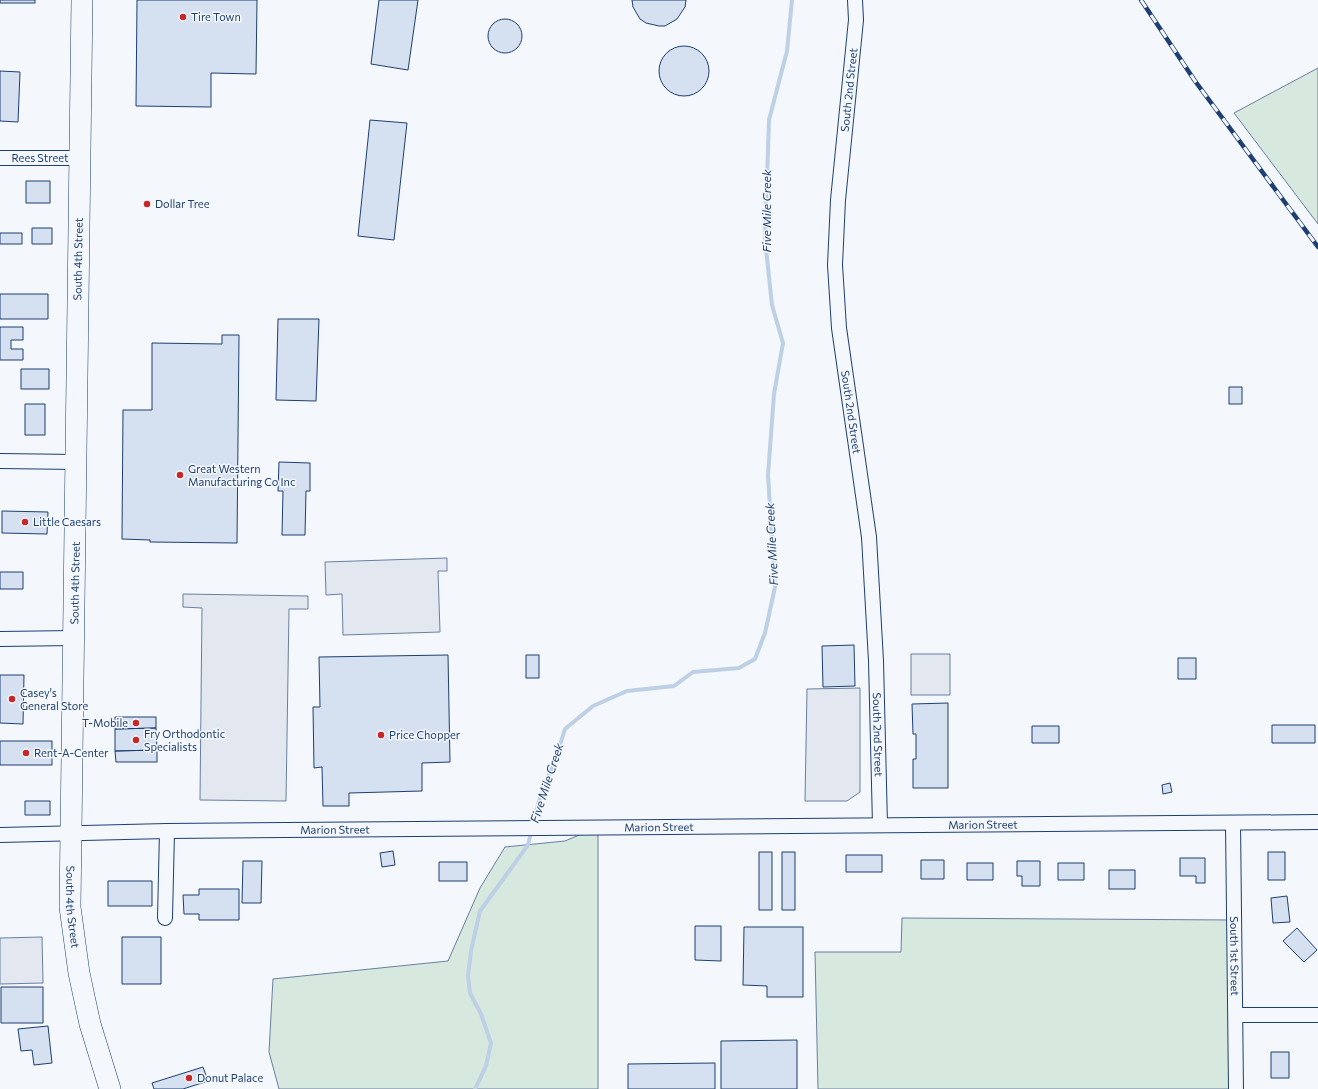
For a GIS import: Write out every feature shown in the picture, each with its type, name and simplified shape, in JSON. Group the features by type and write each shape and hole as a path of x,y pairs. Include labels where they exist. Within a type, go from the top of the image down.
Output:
{"highway":[{"name":"South 4th Street","path":"82,0 70,908 79,973 90,1024 110,1089"}],"street":[{"name":"South 2nd Street","path":"855,0 856,20 838,200 835,265 839,328 869,537 876,660 880,825"},
{"name":"Rees Street","path":"0,158 80,158"},
{"path":"0,461 76,462"},
{"path":"0,639 74,638"},
{"name":"Marion Street","path":"0,835 167,831 572,827 1233,824 1318,822"},
{"name":"South 1st Street","path":"1233,824 1236,1089"},
{"path":"165,918 167,831"},
{"path":"1236,1015 1318,1015"}],"shaded area":[{"path":"1318,68 1318,224 1234,113"},
{"path":"447,558 447,571 438,571 440,632 343,635 342,594 326,595 325,562"},
{"path":"183,594 308,596 308,609 289,609 286,801 200,800 202,608 183,607"},
{"path":"911,654 950,654 950,695 911,695"},
{"path":"860,688 860,792 847,801 805,801 807,689"},
{"path":"598,827 598,1089 279,1089 269,1052 273,979 448,961 480,888 505,847 565,841"},
{"path":"902,918 1235,920 1236,1089 818,1089 815,952 901,952"},
{"path":"42,937 43,983 0,984 0,938"}],"building":[{"path":"0,0 35,0 35,3 0,3"},
{"path":"137,0 257,0 256,74 211,73 211,107 136,106"},
{"path":"379,0 418,0 408,70 371,64"},
{"path":"632,0 686,0 685,7 677,19 665,26 659,26 646,23 640,19 633,7"},
{"path":"505,19 511,20 517,24 521,30 521,42 517,48 511,52 505,53 499,52 493,48 489,42 488,36 489,30 493,24 499,20"},
{"path":"679,46 689,46 702,53 709,66 709,76 702,89 689,96 679,96 670,92 663,85 659,76 659,66 663,57 670,50"},
{"path":"0,71 20,72 18,122 0,121"},
{"path":"370,120 407,123 394,240 358,236"},
{"path":"26,181 50,181 50,203 26,203"},
{"path":"32,228 52,228 52,244 32,244"},
{"path":"0,233 22,233 22,244 0,244"},
{"path":"0,294 48,294 48,319 0,319"},
{"path":"278,319 319,319 316,401 276,400"},
{"path":"0,327 23,327 23,340 11,340 11,349 23,349 23,360 0,360"},
{"name":"Great Western Manufacturing Co Inc","path":"222,335 239,335 237,543 150,542 150,540 122,539 123,410 152,410 152,343 222,344"},
{"path":"21,369 49,369 49,389 21,389"},
{"path":"1229,387 1242,387 1242,404 1229,404"},
{"path":"25,404 45,404 45,435 25,435"},
{"path":"279,462 310,463 310,491 306,491 305,535 282,535 283,491 278,491"},
{"name":"Little Caesars","path":"2,511 48,512 47,534 2,533"},
{"path":"0,572 23,572 23,589 0,589"},
{"path":"854,645 855,686 823,687 822,646"},
{"name":"Price Chopper","path":"448,655 450,762 422,763 422,791 349,793 349,806 323,806 322,767 314,768 313,707 320,707 319,657"},
{"path":"526,655 539,655 539,678 526,678"},
{"path":"1178,658 1196,658 1196,679 1178,679"},
{"name":"Casey's General Store","path":"0,675 24,675 23,724 0,723"},
{"path":"948,703 948,788 913,788 913,759 916,759 916,734 913,734 912,704"},
{"name":"T-Mobile","path":"115,717 156,717 156,728 115,729"},
{"path":"1272,725 1315,725 1315,743 1272,743"},
{"path":"1032,726 1059,726 1059,743 1032,743"},
{"name":"Fry Orthodontic Specialists","path":"156,728 157,750 115,751 115,729"},
{"name":"Rent-A-Center","path":"0,741 52,741 52,765 0,765"},
{"path":"157,750 157,762 116,762 115,751"},
{"path":"1170,783 1172,792 1163,794 1162,785"},
{"path":"25,801 50,801 50,815 25,815"},
{"path":"393,851 395,865 382,867 380,853"},
{"path":"759,852 772,852 772,910 759,910"},
{"path":"782,852 795,852 795,910 782,910"},
{"path":"1268,852 1285,852 1285,880 1268,880"},
{"path":"846,855 882,855 882,872 846,872"},
{"path":"1180,858 1205,858 1205,883 1196,883 1196,876 1180,876"},
{"path":"921,860 944,860 944,879 921,879"},
{"path":"243,861 262,861 261,903 242,903"},
{"path":"1017,861 1040,861 1040,886 1022,886 1022,876 1017,876"},
{"path":"439,862 467,862 467,881 439,881"},
{"path":"967,863 993,863 993,880 967,880"},
{"path":"1058,863 1084,863 1084,880 1058,880"},
{"path":"1109,870 1135,870 1135,889 1109,889"},
{"path":"108,881 152,881 152,906 108,906"},
{"path":"199,889 239,889 239,920 199,920 199,914 184,914 183,895 199,895"},
{"path":"1287,896 1290,922 1273,923 1271,898"},
{"path":"695,926 721,926 721,961 695,960"},
{"path":"744,927 803,927 803,997 767,997 767,986 743,985"},
{"path":"1297,928 1317,950 1304,962 1283,941"},
{"path":"122,937 161,937 161,984 122,984"},
{"path":"1,987 43,987 43,1023 1,1023"},
{"path":"48,1026 52,1063 34,1065 32,1050 21,1051 18,1029"},
{"path":"797,1040 797,1089 721,1089 721,1041"},
{"path":"1271,1052 1289,1052 1289,1078 1271,1078"},
{"path":"715,1063 715,1089 628,1089 628,1064"},
{"name":"Donut Palace","path":"203,1067 208,1081 183,1089 154,1089 152,1083"}],"waterway":[{"name":"Five Mile Creek","path":"475,1089 486,1066 491,1043 481,1014 470,993 468,976 471,951 480,911 528,845 538,804 565,729 593,706 627,691 674,686 693,672 739,668 755,659 765,633 775,587 768,475 774,394 783,343 772,305 765,239 769,120 787,51 792,0"}],"railway":[{"path":"1141,0 1195,81 1318,247"}],"place":[{"name":"Tire Town","path":"183,17"},
{"name":"Dollar Tree","path":"147,204"},
{"name":"Great Western Manufacturing Co Inc","path":"180,475"},
{"name":"Little Caesars","path":"25,522"},
{"name":"Casey's General Store","path":"12,699"},
{"name":"T-Mobile","path":"136,723"},
{"name":"Price Chopper","path":"381,735"},
{"name":"Fry Orthodontic Specialists","path":"136,740"},
{"name":"Rent-A-Center","path":"26,753"},
{"name":"Donut Palace","path":"189,1078"}]}
